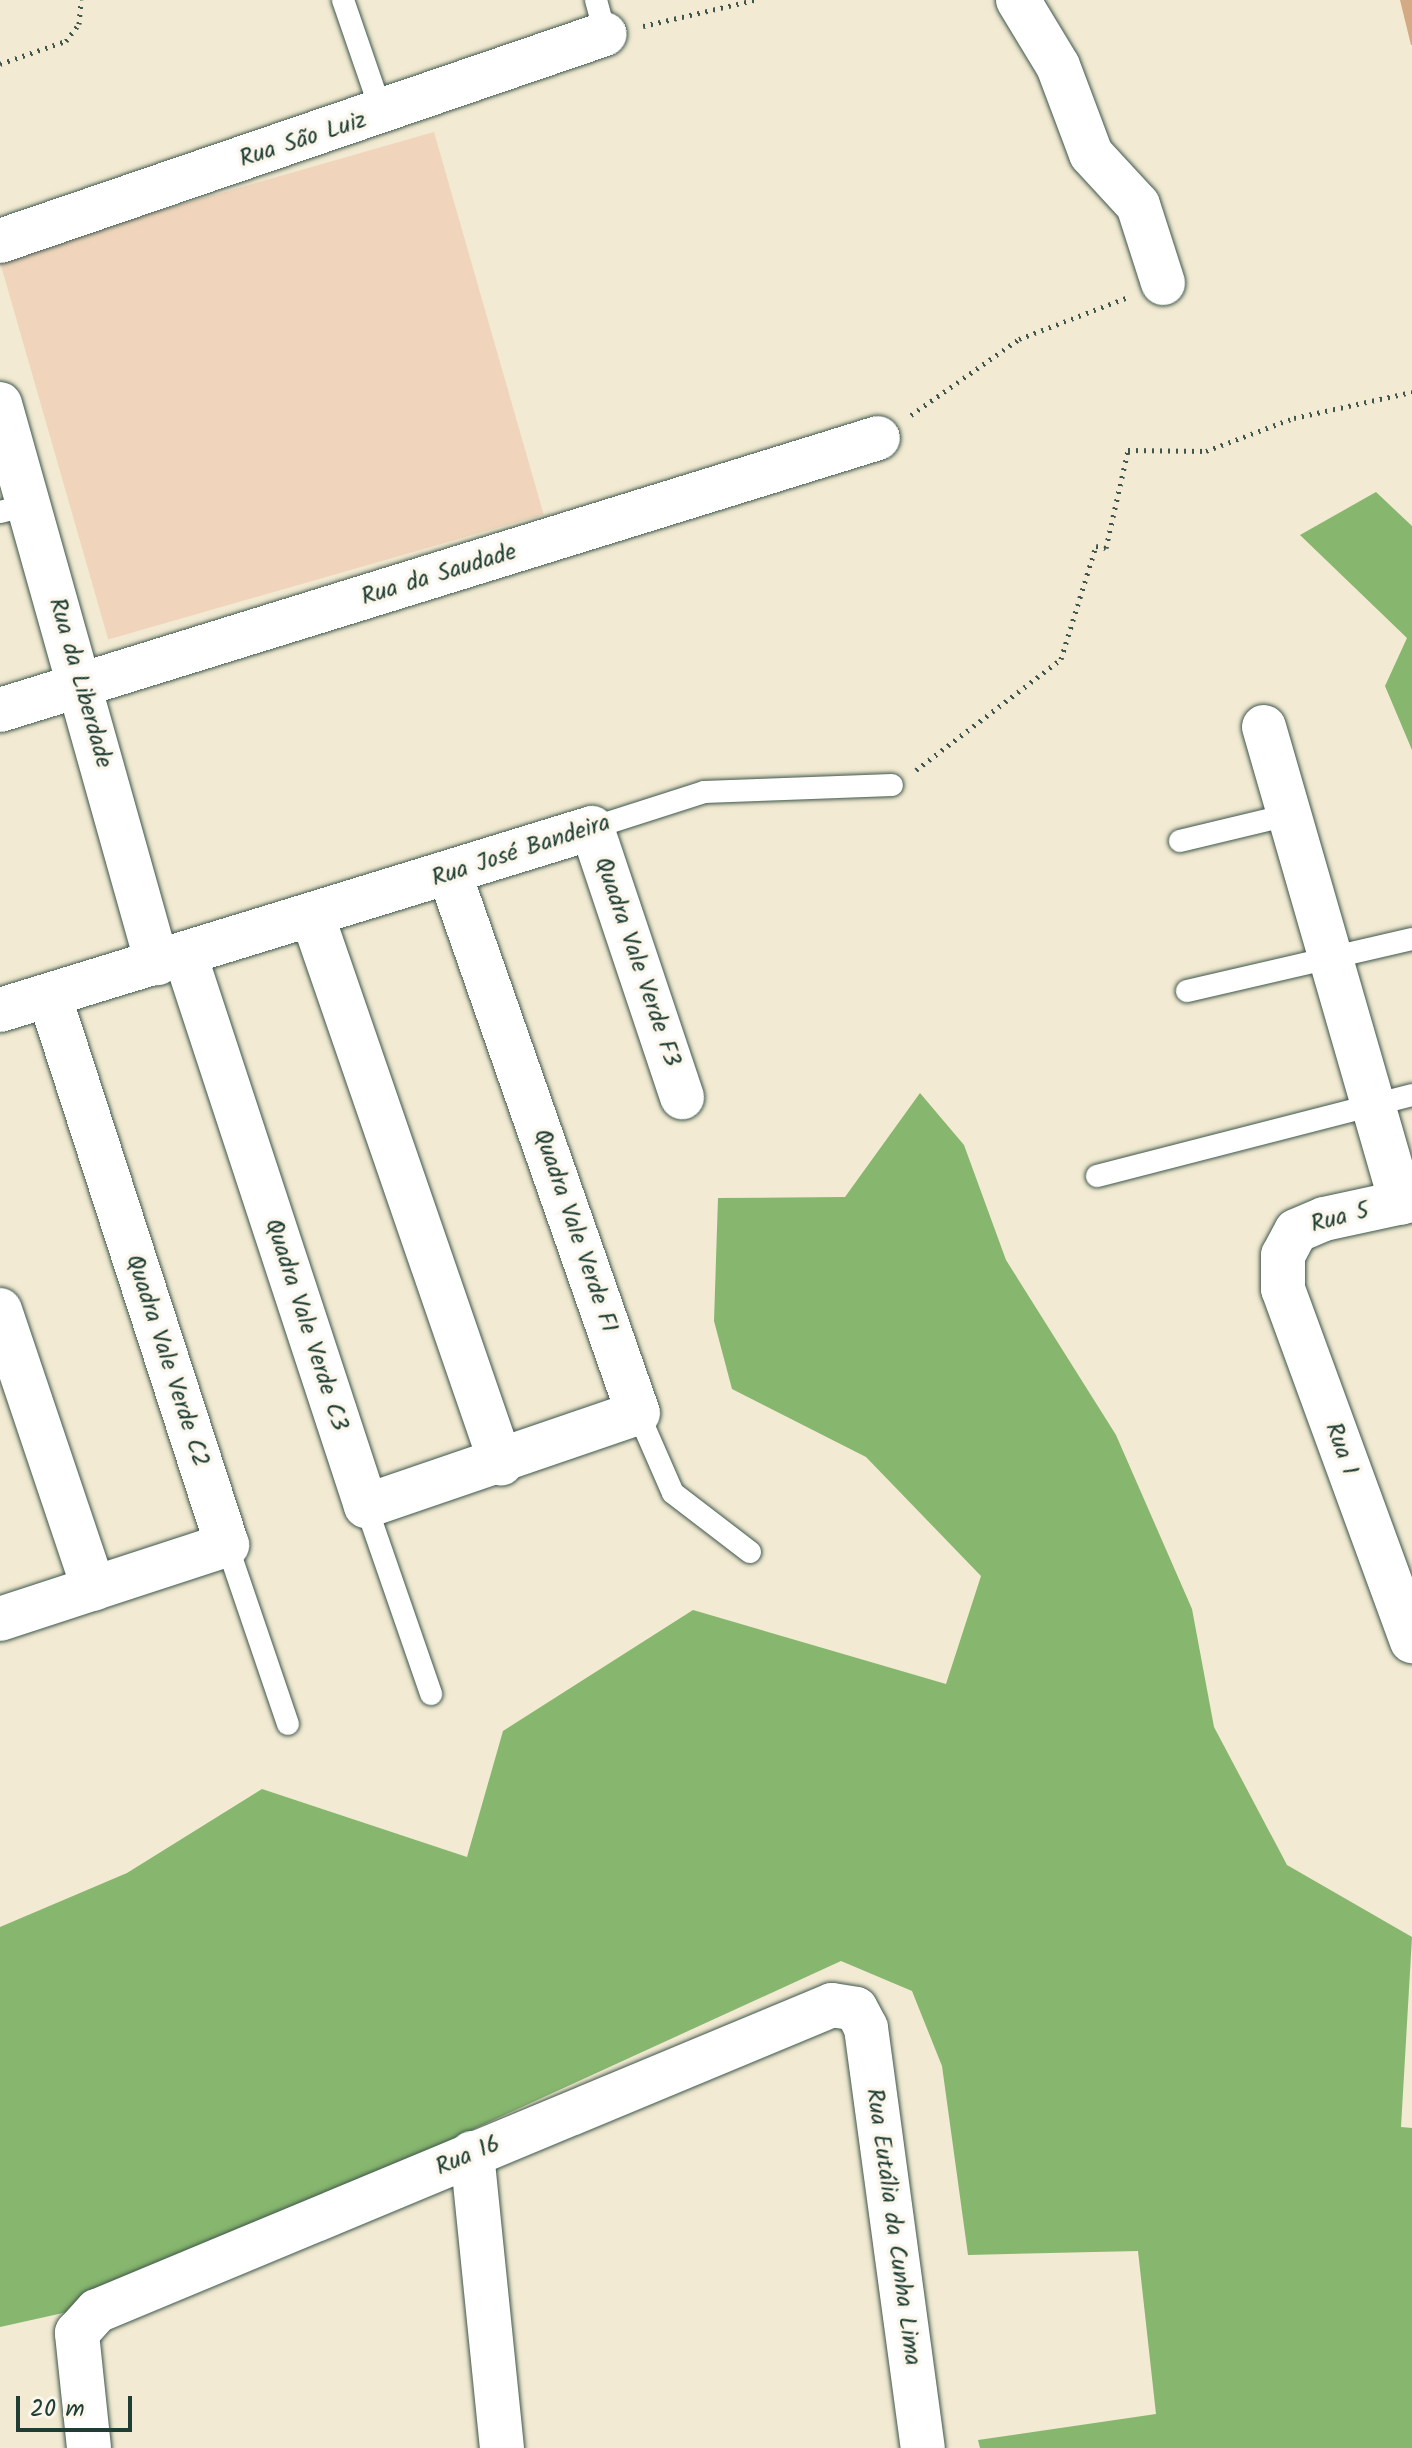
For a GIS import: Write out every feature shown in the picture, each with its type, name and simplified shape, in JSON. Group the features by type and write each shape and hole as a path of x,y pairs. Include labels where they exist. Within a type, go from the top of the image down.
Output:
{"street":[{"path":"1018,0 1058,66 1091,154 1138,205 1163,283"},
{"name":"Rua São Luiz","path":"0,241 382,113 601,17"},
{"name":"Rua da Liberdade","path":"0,404 14,509 83,686 171,959"},
{"name":"Rua da Saudade","path":"0,710 878,438"},
{"path":"1264,727 1331,958 1393,1100 1406,1202"},
{"name":"Rua José Bandeira","path":"0,1010 313,918 592,828"},
{"name":"Quadra Vale Verde F3","path":"592,828 682,1097"},
{"name":"Quadra Vale Verde F1","path":"450,875 638,1413"},
{"path":"313,918 501,1463"},
{"name":"Quadra Vale Verde C3","path":"171,959 366,1506"},
{"name":"Quadra Vale Verde C2","path":"49,995 227,1545"},
{"name":"Rua 5","path":"1283,1255 1296,1231 1406,1202"},
{"name":"Rua 1","path":"1283,1255 1283,1289 1412,1641"},
{"path":"0,1310 94,1589"},
{"path":"366,1506 501,1463 638,1413"},
{"path":"0,1619 227,1545"},
{"name":"Rua 16","path":"89,2448 76,2349 84,2321 472,2153 832,2005 856,2009"},
{"name":"Rua Eutália da Cunha Lima","path":"856,2009 866,2028 923,2448"},
{"path":"472,2153 502,2448"}],"lane":[{"path":"343,0 382,113"},
{"name":"Rua José Bandeira","path":"592,828 704,792 892,785"},
{"path":"1180,841 1288,815"},
{"path":"1187,991 1412,939"},
{"path":"1097,1176 1393,1100"},
{"name":"Quadra Vale Verde F1","path":"638,1413 673,1493 750,1552"},
{"name":"Quadra Vale Verde C3","path":"366,1506 431,1694"},
{"name":"Quadra Vale Verde C2","path":"227,1545 288,1724"}],"path":[{"path":"0,64 66,41 79,24 81,0"},
{"path":"601,17 755,0"},
{"path":"878,438 1019,339 1163,283"},
{"path":"892,785 1061,659 1096,546 1106,548 1128,450 1206,451 1294,418 1412,392"}],"shaded area":[{"path":"434,132 544,515 108,639 0,256"}],"green space":[{"path":"1376,492 1412,526 1412,750 1385,686 1407,638 1300,535"},
{"path":"920,1093 964,1145 1006,1260 1116,1435 1192,1609 1214,1727 1287,1865 1412,1937 1401,2127 1412,2128 1412,2448 980,2448 978,2440 1156,2414 1138,2251 968,2255 942,2066 912,1991 841,1961 81,2309 0,2327 0,1927 127,1873 262,1789 467,1857 503,1731 693,1610 946,1684 981,1576 866,1457 732,1389 714,1321 718,1198 845,1197"}],"building":[{"path":"1400,0 1412,0 1412,45 1411,45"}]}
